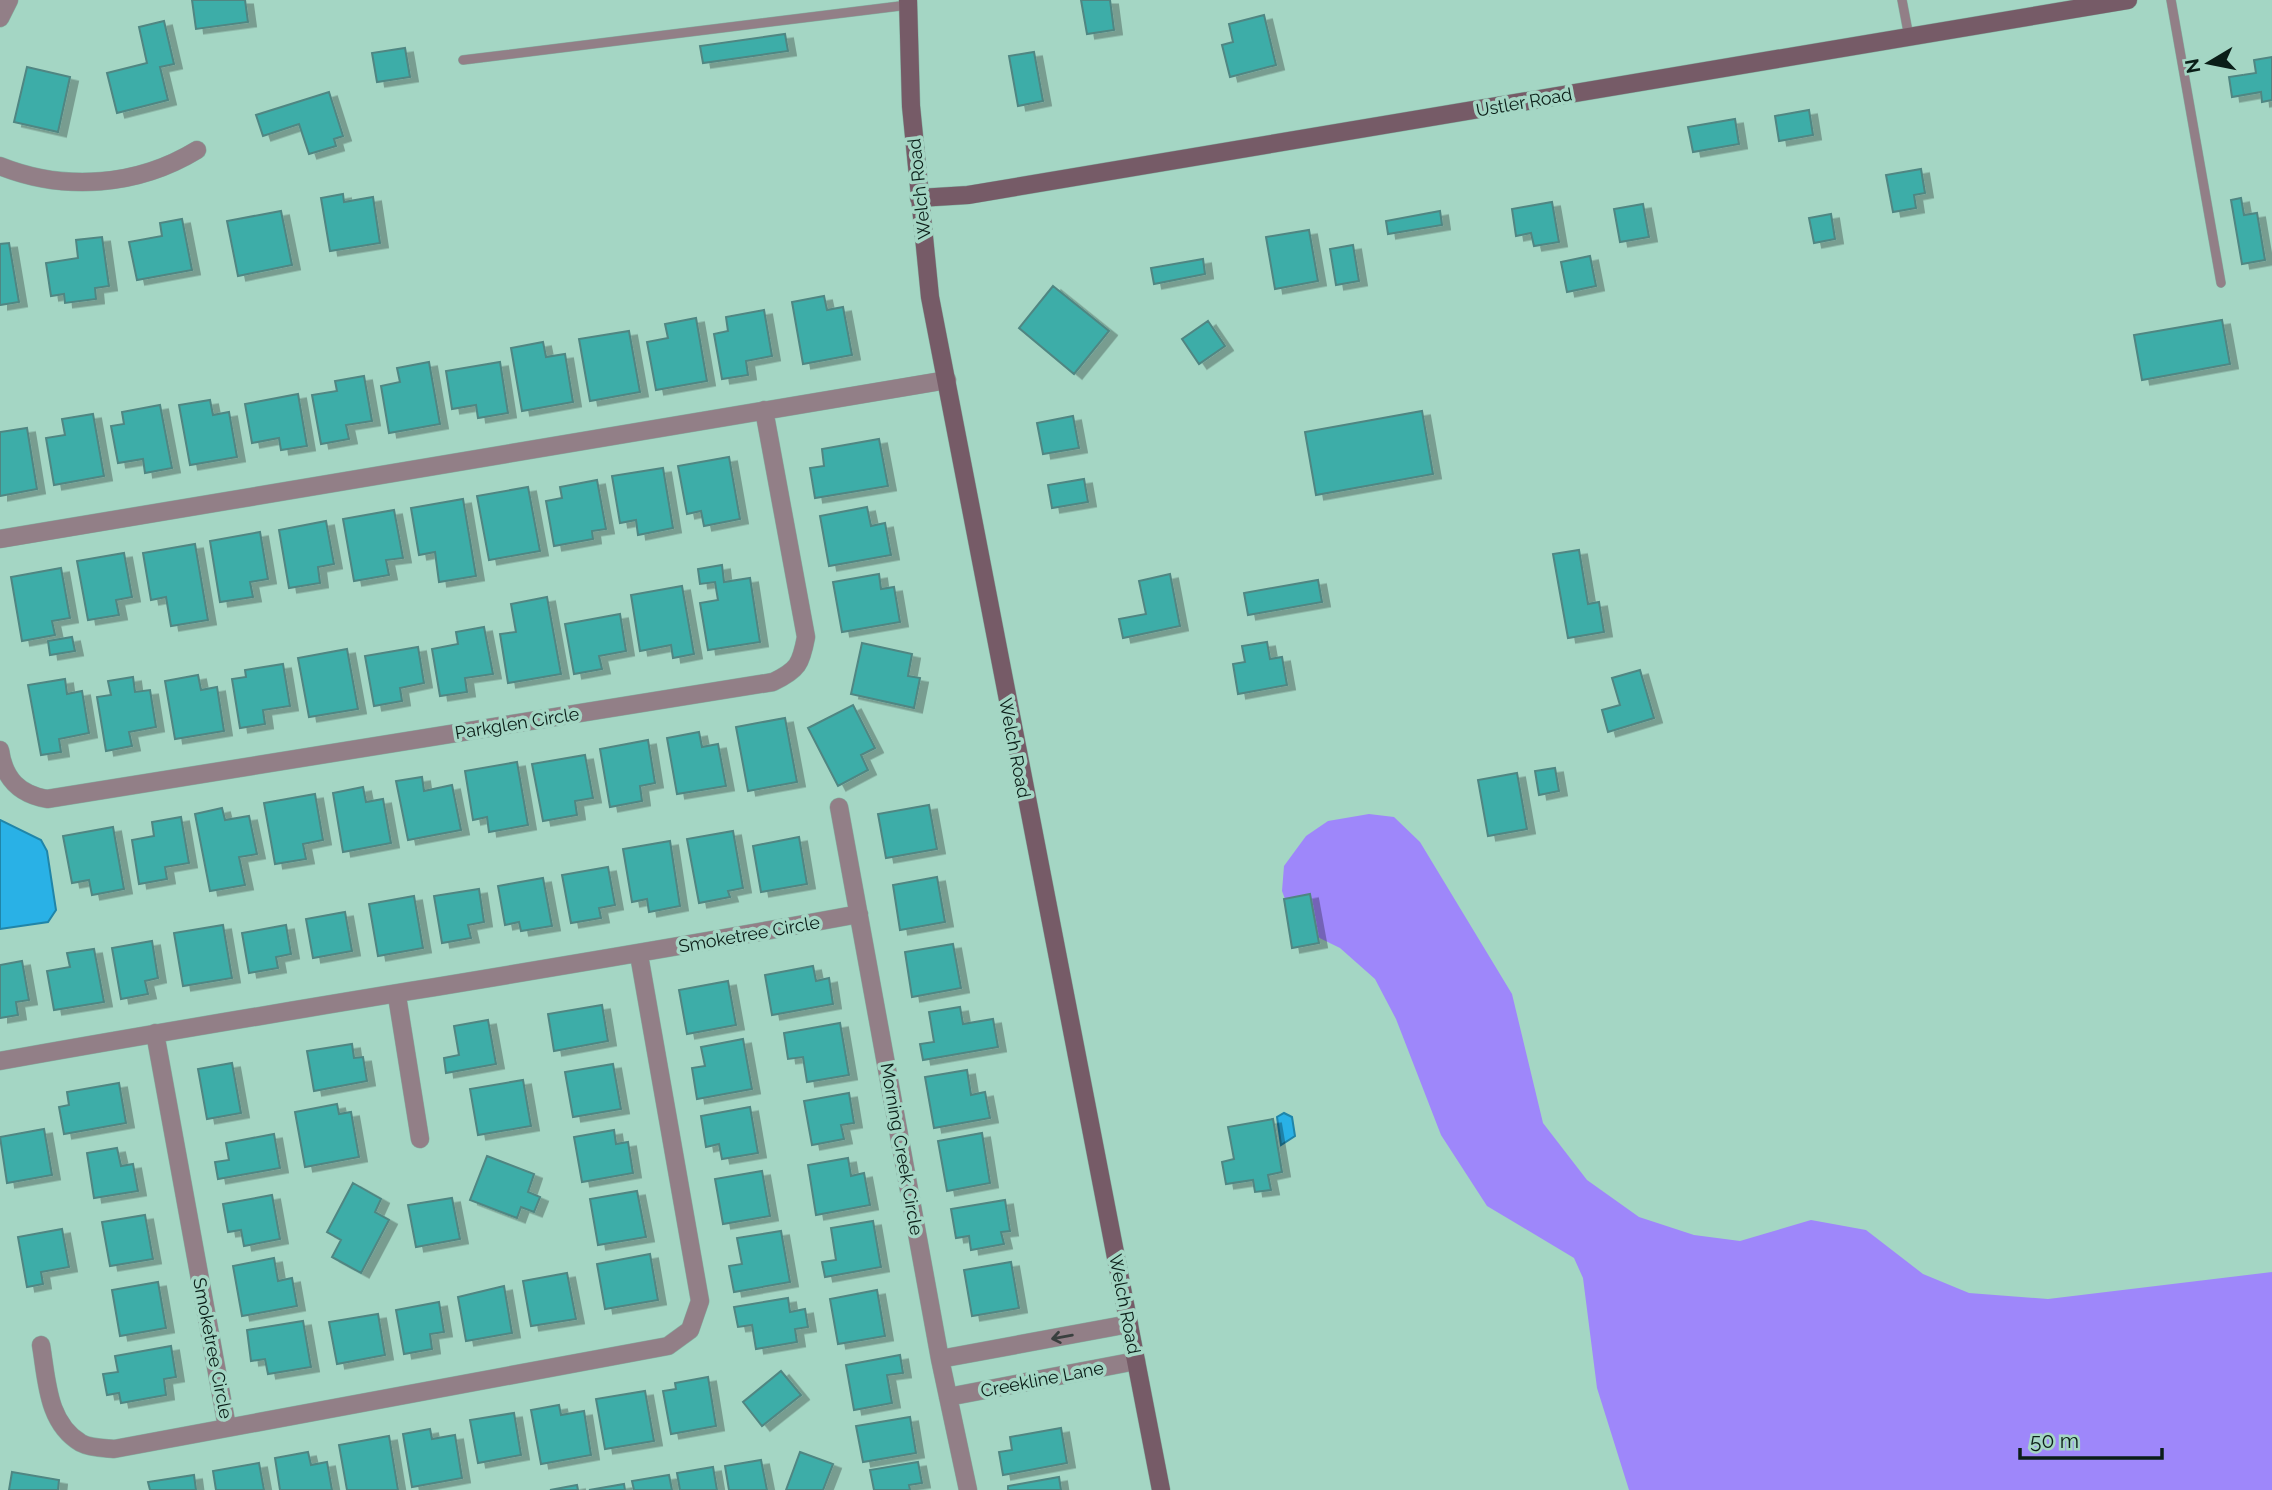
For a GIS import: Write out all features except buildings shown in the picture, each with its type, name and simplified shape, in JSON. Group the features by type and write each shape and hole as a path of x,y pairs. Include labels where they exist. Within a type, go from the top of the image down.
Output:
{"main road":[{"name":"Ustler Road","path":"919,198 968,195 2128,0"},
{"name":"Welch Road","path":"908,3 911,106 930,297 1161,1490"}],"street":[{"path":"0,18 9,0"},
{"path":"0,166 52,181 108,180 150,174 197,150"},
{"path":"0,539 947,380"},
{"name":"Parkglen Circle","path":"0,750 2,765 13,784 29,796 47,799 773,682 790,673 802,660 806,637 764,410"},
{"name":"Morning Creek Circle","path":"839,807 940,1359 968,1490"},
{"name":"Smoketree Circle","path":"639,955 700,1301 690,1330 668,1346 227,1427 155,1033 397,996 859,914"},
{"path":"397,996 420,1139"},
{"path":"0,1062 155,1033"},
{"path":"940,1359 1129,1324"},
{"path":"41,1345 50,1404 62,1428 83,1445 114,1449 227,1427"},
{"name":"Creekline Lane","path":"948,1397 1136,1361"}],"lane":[{"path":"1902,0 1909,37"},
{"path":"2171,0 2221,283"},
{"path":"463,60 908,3"}],"shaded area":[{"path":"1369,814 1394,817 1420,842 1512,994 1543,1123 1587,1180 1639,1217 1694,1235 1740,1241 1811,1220 1866,1230 1923,1274 1969,1293 2048,1299 2272,1272 2272,1490 1629,1490 1597,1388 1583,1278 1574,1258 1487,1206 1441,1135 1396,1019 1375,979 1340,948 1295,926 1282,891 1284,866 1306,836 1328,821"}],"water":[{"path":"0,820 41,840 47,851 56,910 48,922 0,929"},
{"path":"1284,1113 1292,1117 1295,1136 1281,1145 1277,1117"}]}
